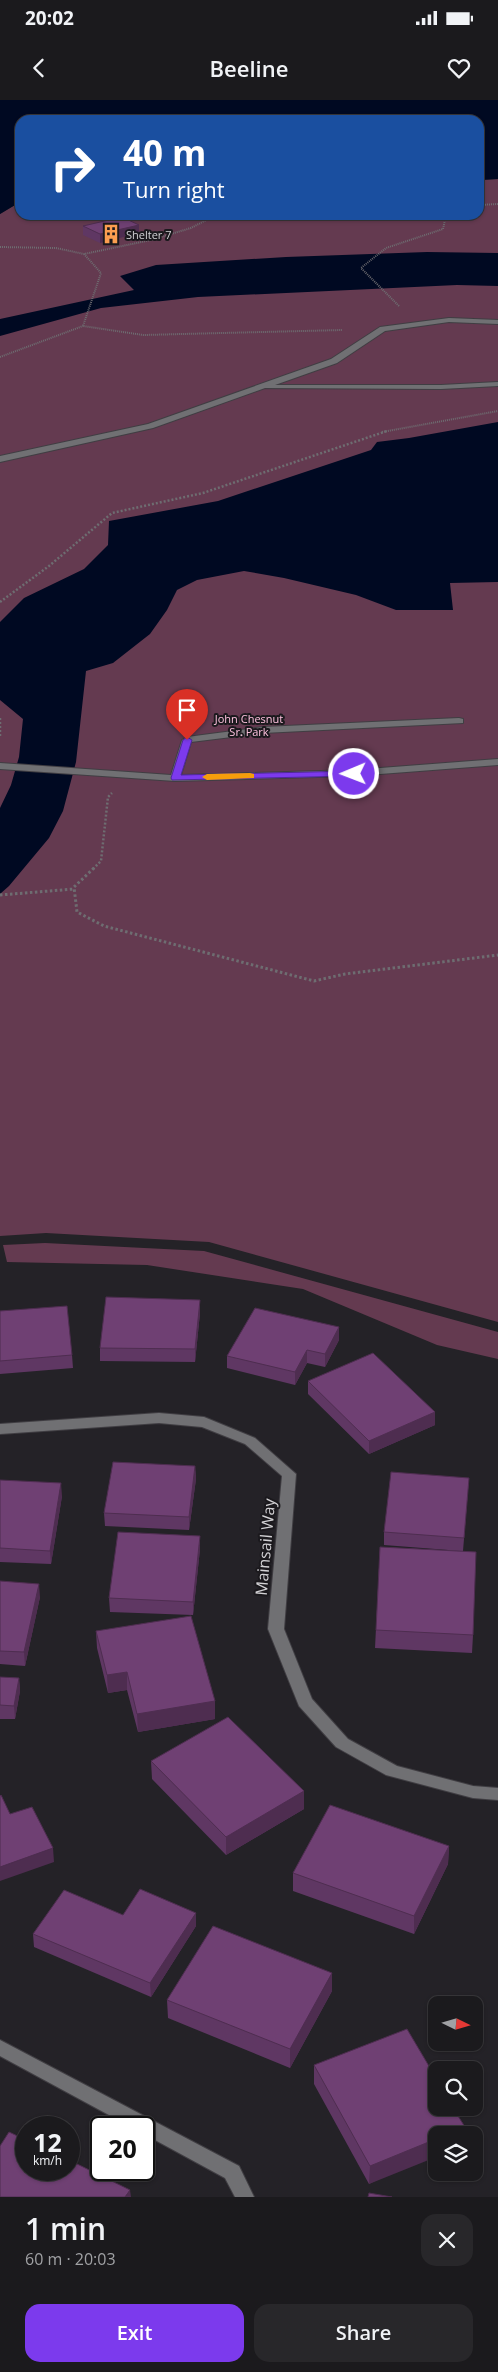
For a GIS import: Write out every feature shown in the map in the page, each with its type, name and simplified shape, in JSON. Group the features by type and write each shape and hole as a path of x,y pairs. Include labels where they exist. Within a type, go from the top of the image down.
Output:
{"street":[{"path":"0,459 150,426 334,361 383,330 450,320 498,322"},
{"path":"257,387 441,388 498,384"},
{"path":"175,778 187,740 263,730 459,720"},
{"path":"4,766 175,778 354,774 498,762"},
{"name":"Mainsail Way","path":"0,1429 159,1418 204,1422 250,1441 289,1474 276,1629 306,1702 342,1743 392,1771 473,1792 498,1794"},
{"path":"0,2047 232,2172 245,2197"}],"path":[{"path":"484,205 498,204"},
{"path":"0,247 56,248 84,254 151,240 190,228 206,220"},
{"path":"384,290 361,268 386,248 443,228 446,220"},
{"path":"83,326 101,274 84,254"},
{"path":"0,357 83,326 142,335 383,330"},
{"path":"0,602 49,566 112,513 202,493 383,432 498,411"},
{"path":"0,718 0,738"},
{"path":"2,896 74,889 101,861 108,797 118,785 145,776"},
{"path":"74,889 77,912 104,926 314,982 345,974 498,955"}],"green space":[{"name":"John Chesnut Sr. Park","path":"498,179 498,1322 209,1242 46,1233 0,1236 0,214 15,205 15,220 484,220 484,180"},
{"path":"45,1243 204,1251 498,1332 498,1359 437,1345 303,1289 147,1265 7,1262 3,1245"}],"water":[{"path":"0,100 498,100 498,179 484,180 484,115 15,115 15,205 0,214"},
{"path":"427,252 498,253 498,286 457,285 198,297 101,308 0,336 0,319 134,290 120,276 156,265 286,257"},
{"path":"498,422 498,582 450,583 453,610 396,610 356,595 284,578 244,571 197,580 177,590 167,610 150,634 113,663 86,671 76,762 63,811 49,838 9,886 0,894 0,808 11,785 19,757 23,719 0,700 0,622 24,598 84,569 108,545 109,521 218,501 371,450 377,442"}],"building":[{"path":"109,220 128,220 139,225 100,234 83,226"},
{"path":"106,1297 200,1300 195,1349 100,1348"},
{"path":"67,1306 72,1355 0,1361 0,1311"},
{"path":"255,1308 339,1327 325,1354 307,1350 295,1372 227,1356"},
{"path":"373,1353 435,1412 369,1441 308,1381"},
{"path":"113,1462 195,1466 189,1517 104,1513"},
{"path":"391,1472 469,1478 464,1538 384,1532"},
{"path":"0,1480 61,1483 50,1551 0,1548"},
{"path":"118,1532 200,1536 193,1602 109,1598"},
{"path":"380,1547 476,1552 473,1635 376,1630"},
{"path":"0,1581 39,1584 24,1652 0,1651"},
{"path":"191,1616 215,1701 137,1714 127,1672 107,1675 96,1631"},
{"path":"0,1677 19,1678 14,1706 0,1705"},
{"path":"228,1717 304,1791 226,1837 151,1761"},
{"path":"1,1795 10,1814 32,1807 53,1848 0,1867"},
{"path":"330,1805 449,1846 414,1916 293,1873"},
{"path":"140,1889 196,1913 150,1983 33,1934 64,1890 123,1915"},
{"path":"213,1926 332,1973 290,2049 167,2000"},
{"path":"407,2029 428,2064 428,2116 458,2116 464,2126 428,2126 428,2142 370,2166 314,2065"},
{"path":"9,2132 15,2135 15,2181 80,2181 80,2165 90,2170 90,2181 112,2181 130,2190 125,2197 0,2197 0,2146"},
{"path":"369,2193 392,2197 368,2197"}],"slow traffic":[{"path":"207,777 250,776"}],"place":[{"name":"Shelter 7","path":"111,234"}],"route":[{"path":"187,740 175,778 354,774"}]}
